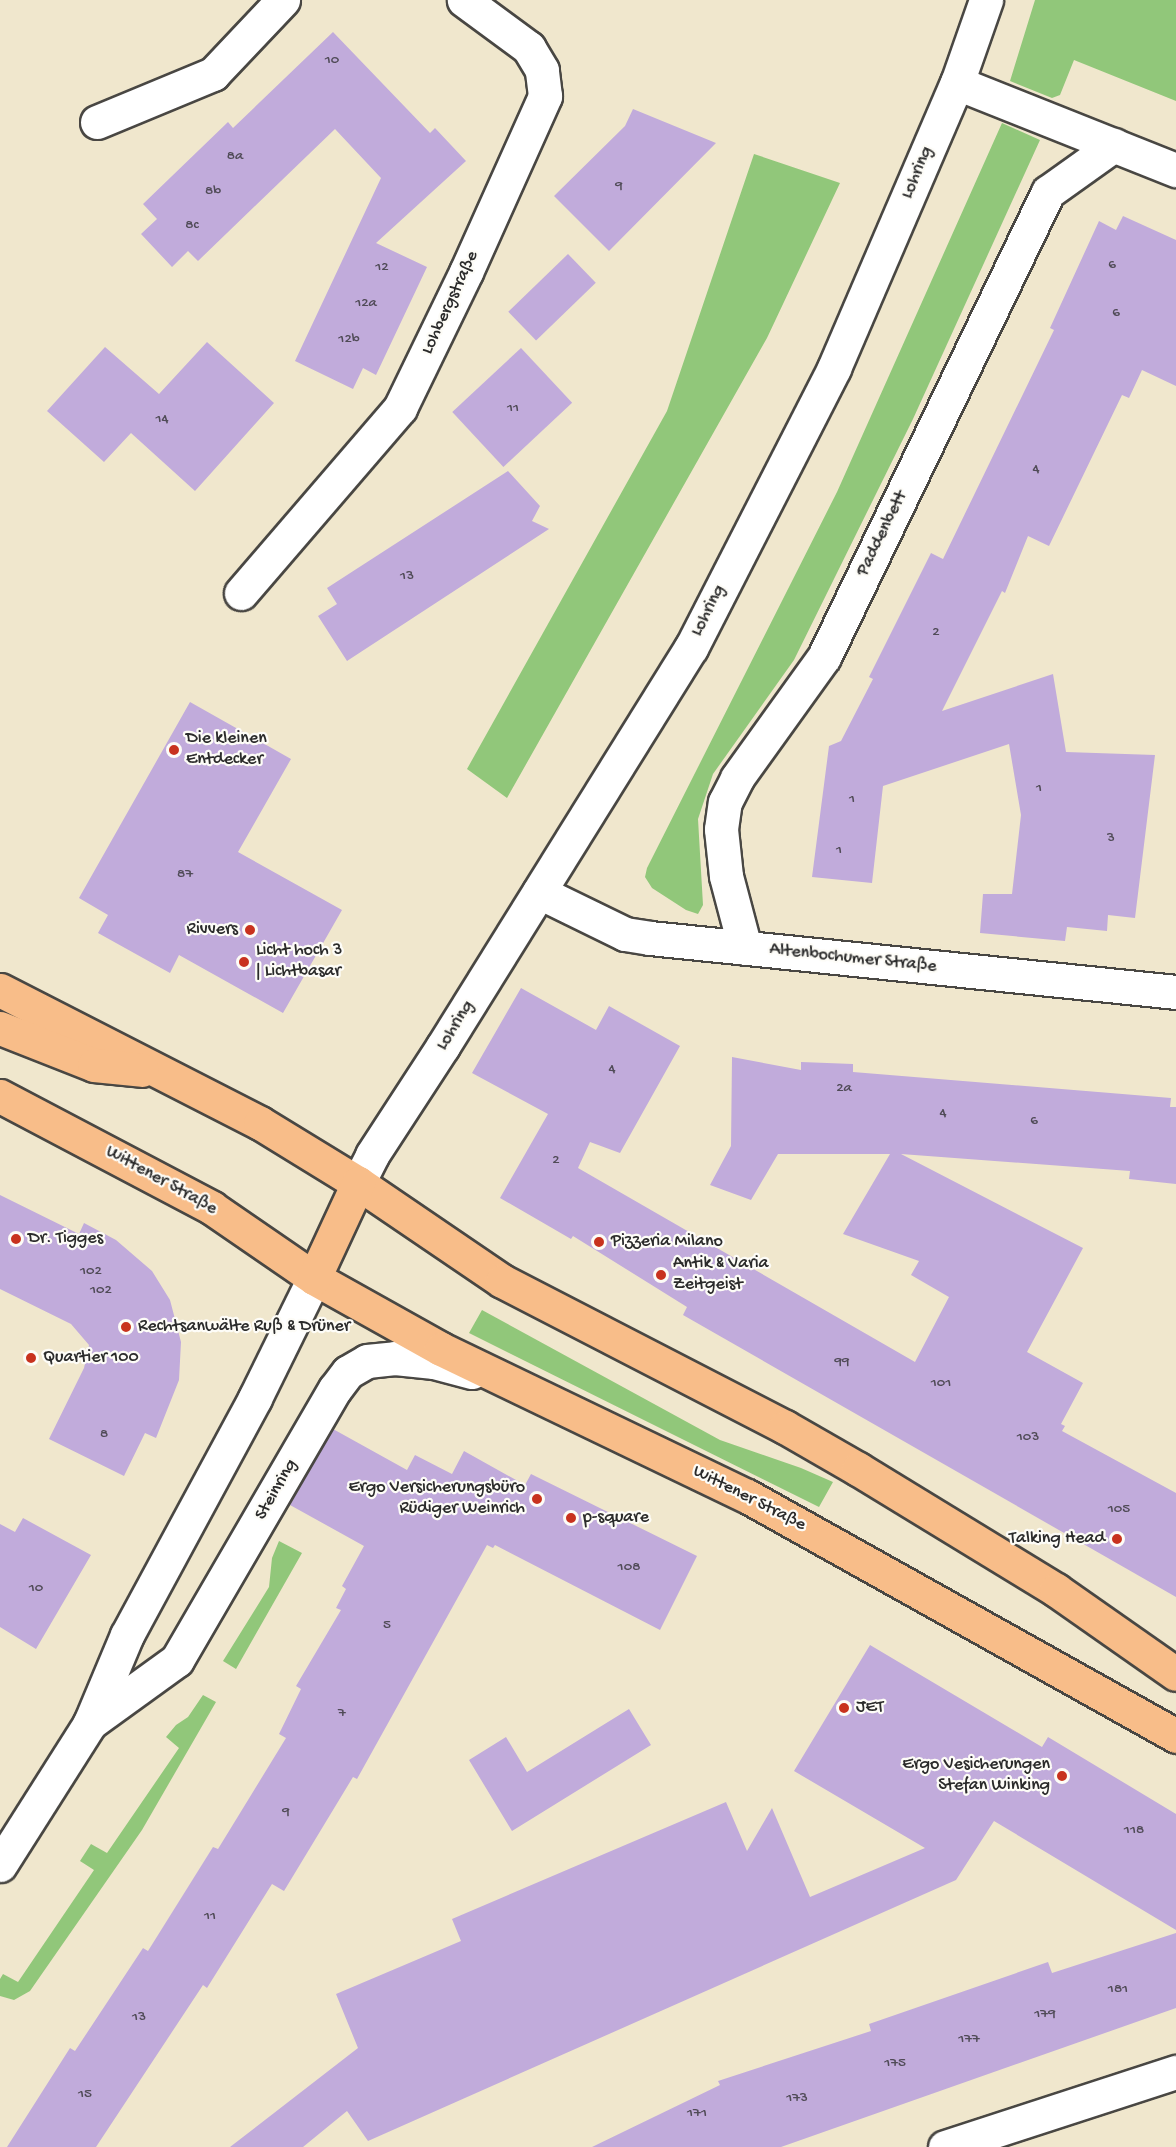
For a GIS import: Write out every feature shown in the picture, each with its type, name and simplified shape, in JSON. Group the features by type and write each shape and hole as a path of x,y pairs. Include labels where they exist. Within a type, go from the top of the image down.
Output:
{"main road":[{"path":"0,990 260,1123 358,1183 502,1281 785,1427 858,1468 1056,1590 1176,1674"},
{"path":"0,1028 94,1065 159,1071"},
{"name":"Wittener Straße","path":"0,1096 212,1208 314,1278 441,1349 758,1501 1176,1736"},
{"path":"314,1278 358,1183"}],"street":[{"path":"97,122 213,74 283,0"},
{"name":"Lohbergstraße","path":"241,593 400,408 466,272 545,96 542,70 530,48 464,0"},
{"name":"Lohring","path":"358,1183 372,1155 691,648 834,368 957,83 986,0"},
{"path":"957,83 1176,170"},
{"name":"Paddenbett","path":"745,948 726,876 721,829 725,802 737,778 824,657 1048,192 1114,145"},
{"name":"Altenbochumer Straße","path":"539,892 625,933 745,948 1176,992"},
{"name":"Steinring","path":"0,1865 90,1723 127,1635 225,1456 314,1278"},
{"name":"Steinring","path":"90,1723 177,1660 335,1389 348,1372 367,1361 395,1358 434,1362 509,1381"},
{"path":"945,2147 1176,2072"}],"green space":[{"path":"1035,0 1176,0 1176,101 1074,60 1060,95 1052,98 1010,81"},
{"path":"1002,123 1040,140 913,419 794,660 713,774 698,819 703,905 698,914 686,910 652,888 645,877 647,868 837,492"},
{"path":"754,154 840,183 767,338 507,798 467,769 667,411"},
{"path":"482,1310 720,1440 801,1468 833,1482 819,1507 469,1333"},
{"path":"279,1541 302,1553 236,1669 223,1661 269,1587 272,1558"},
{"path":"203,1695 216,1702 142,1830 30,1991 14,2000 0,1996 0,1979 3,1974 18,1982 94,1870 80,1861 91,1844 107,1853 179,1748 166,1737 176,1725 188,1717"}],"building":[{"path":"333,32 430,133 435,128 466,161 376,243 427,267 376,375 363,368 353,389 295,361 381,178 335,129 198,261 188,251 172,267 141,234 157,219 143,204 228,122 233,128"},
{"path":"633,109 716,143 609,251 554,196 625,126"},
{"path":"1123,216 1176,240 1176,386 1142,370 1129,398 1122,395 1049,546 1028,536 1005,593 1002,591 942,711 1053,674 1066,752 1155,755 1135,918 1108,915 1107,931 1067,927 1065,941 980,933 983,894 1012,894 1021,815 1009,744 883,786 872,883 812,877 829,746 841,741 873,679 869,677 931,553 943,559 1054,330 1050,328 1099,221 1116,230"},
{"path":"568,254 596,283 536,340 508,312"},
{"path":"207,342 274,403 195,491 131,433 104,462 47,411 105,347 159,394"},
{"path":"521,348 572,403 503,467 452,412"},
{"path":"508,471 540,506 532,521 549,529 347,661 318,616 337,604 327,588"},
{"path":"190,702 291,759 238,852 342,910 283,1013 179,955 170,973 98,933 108,915 79,898"},
{"path":"521,988 596,1030 609,1006 680,1046 620,1153 590,1142 578,1168 915,1362 949,1297 911,1275 919,1261 843,1234 890,1154 778,1154 751,1200 710,1185 731,1146 732,1057 801,1070 801,1062 853,1064 853,1072 1171,1098 1170,1107 1176,1107 1176,1184 1129,1179 1130,1171 901,1154 1083,1248 1027,1352 1083,1383 1061,1424 1065,1426 1062,1431 1176,1493 1176,1597 683,1315 687,1307 573,1236 571,1239 500,1198 548,1114 472,1073"},
{"path":"0,1195 79,1234 84,1223 116,1240 152,1271 170,1300 181,1342 179,1380 156,1438 145,1433 124,1476 49,1439 84,1368 89,1345 71,1324 0,1289"},
{"path":"333,1429 407,1470 415,1455 452,1474 464,1451 525,1485 531,1474 697,1556 660,1630 495,1545 493,1548 487,1545 357,1779 353,1777 284,1891 272,1884 207,1988 203,1985 96,2147 7,2147 70,2048 75,2051 143,1948 148,1951 213,1847 218,1849 286,1738 279,1734 301,1689 296,1686 341,1610 336,1608 346,1589 342,1586 364,1546 290,1505"},
{"path":"23,1518 91,1555 36,1649 0,1627 0,1524 15,1532"},
{"path":"870,1645 1042,1747 1048,1737 1176,1814 1176,1930 994,1821 956,1880 368,2141 347,2111 303,2147 230,2147 358,2048 336,1994 461,1941 452,1919 726,1802 747,1851 772,1808 810,1897 925,1848 794,1771"},
{"path":"629,1709 651,1745 512,1831 469,1760 506,1737 527,1772"},
{"path":"1176,1933 1176,2008 781,2147 592,2147 720,2085 718,2081 871,2031 869,2024 1048,1962 1052,1973"}],"place":[{"name":"Die kleinen Entdecker","path":"174,750"},
{"name":"Rivvers","path":"250,930"},
{"name":"Licht hoch 3 | Lichtbasar","path":"244,962"},
{"name":"Dr. Tigges","path":"16,1239"},
{"name":"Pizzeria Milano","path":"599,1242"},
{"name":"Antik & Varia Zeitgeist","path":"661,1275"},
{"name":"Rechtsanwälte Ruß & Drüner","path":"126,1327"},
{"name":"Quartier 100","path":"31,1358"},
{"name":"Ergo Versicherungsbüro Rüdiger Weinrich","path":"537,1499"},
{"name":"p-square","path":"571,1518"},
{"name":"Talking Head","path":"1117,1539"},
{"name":"JET","path":"844,1708"},
{"name":"Ergo Vesicherungen Stefan Winking","path":"1062,1776"}]}
